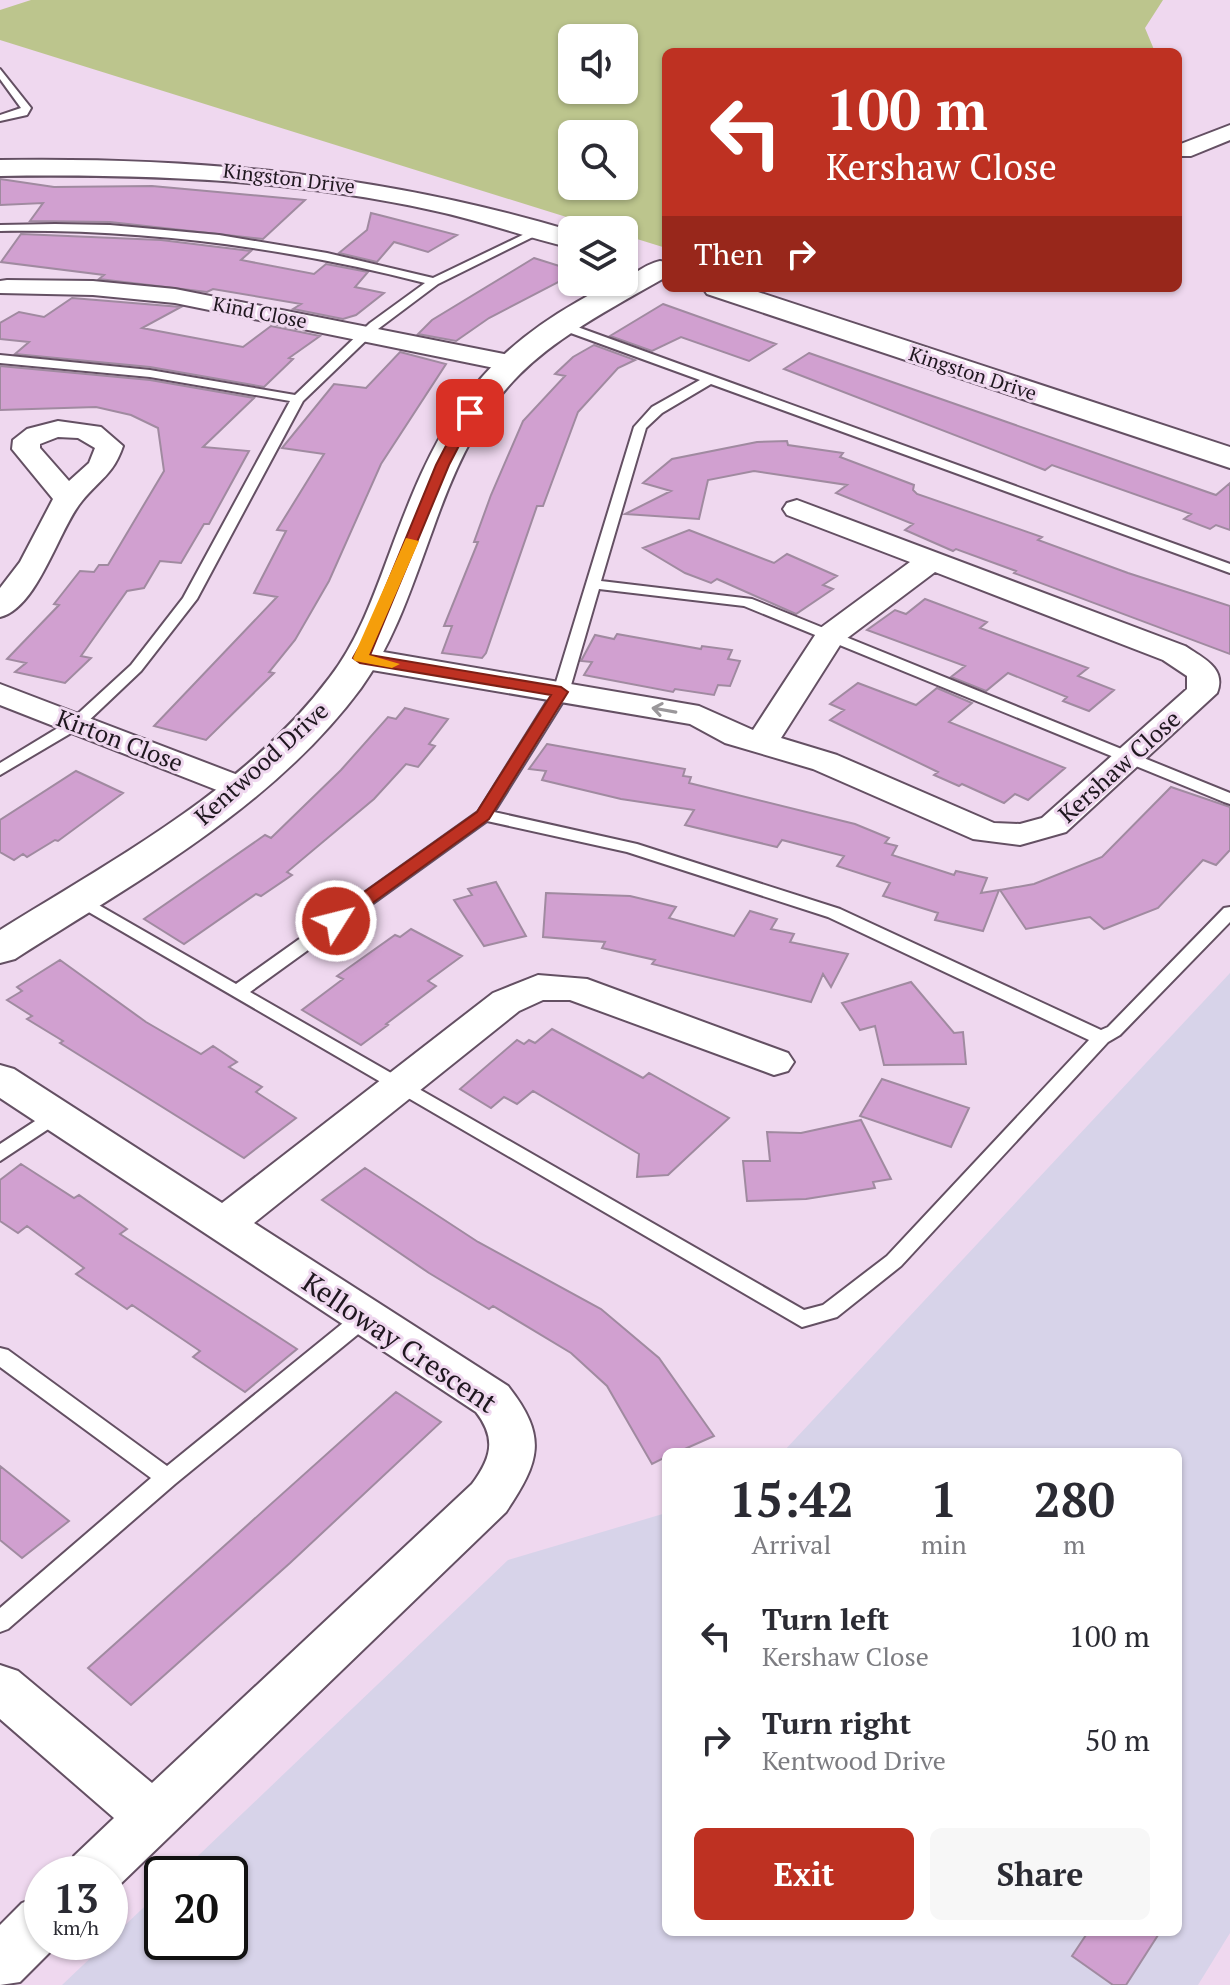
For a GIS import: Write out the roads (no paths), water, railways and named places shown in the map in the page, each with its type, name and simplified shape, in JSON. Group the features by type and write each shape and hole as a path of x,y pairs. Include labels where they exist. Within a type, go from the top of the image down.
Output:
{"street":[{"path":"1183,151 1230,132"},
{"name":"Kingston Drive","path":"0,168 104,165 280,175 440,202 558,235"},
{"path":"638,262 662,270"},
{"name":"Kentwood Drive","path":"0,949 174,838 239,787 314,719 354,668 373,635 443,465 477,402 509,363 561,325 662,271"},
{"name":"Kind Close","path":"7,287 93,288 175,296 509,363"},
{"name":"Kingston Drive","path":"729,292 1230,458"},
{"path":"0,608 34,564 68,498"},
{"path":"797,509 932,560"},
{"path":"750,739 830,636 932,560"},
{"name":"Kershaw Close","path":"354,668 555,703 693,738 750,739 825,762 985,832 1004,836 1039,832 1054,825 1201,693 1205,683 1202,672 1174,653 932,560"},
{"name":"Kirton Close","path":"0,694 239,787"},
{"path":"223,1225 506,1002 523,992 557,985 592,993 774,1062"},
{"name":"Kelloway Crescent","path":"0,1079 492,1399 511,1421 516,1441 508,1471 489,1498 112,1856"},
{"path":"0,1687 152,1817"},
{"path":"0,1963 24,1940"}],"lane":[{"path":"0,72 26,108 23,113 0,118"},
{"path":"0,228 178,231 344,257 434,282"},
{"path":"0,770 77,723 136,668 190,599 298,399 366,333 434,282 541,230"},
{"path":"561,325 1230,569"},
{"path":"0,359 89,363 171,374 298,399"},
{"path":"237,992 484,815 555,703 640,427 657,410 710,379"},
{"path":"594,584 747,602 1230,799"},
{"path":"484,815 631,848 834,913 1101,1038"},
{"path":"77,900 802,1319 830,1311 894,1261 1101,1038 1114,1031 1230,912"},
{"path":"0,1154 55,1115"},
{"path":"0,1622 167,1478 366,1316"},
{"path":"0,1356 167,1478"}]}
